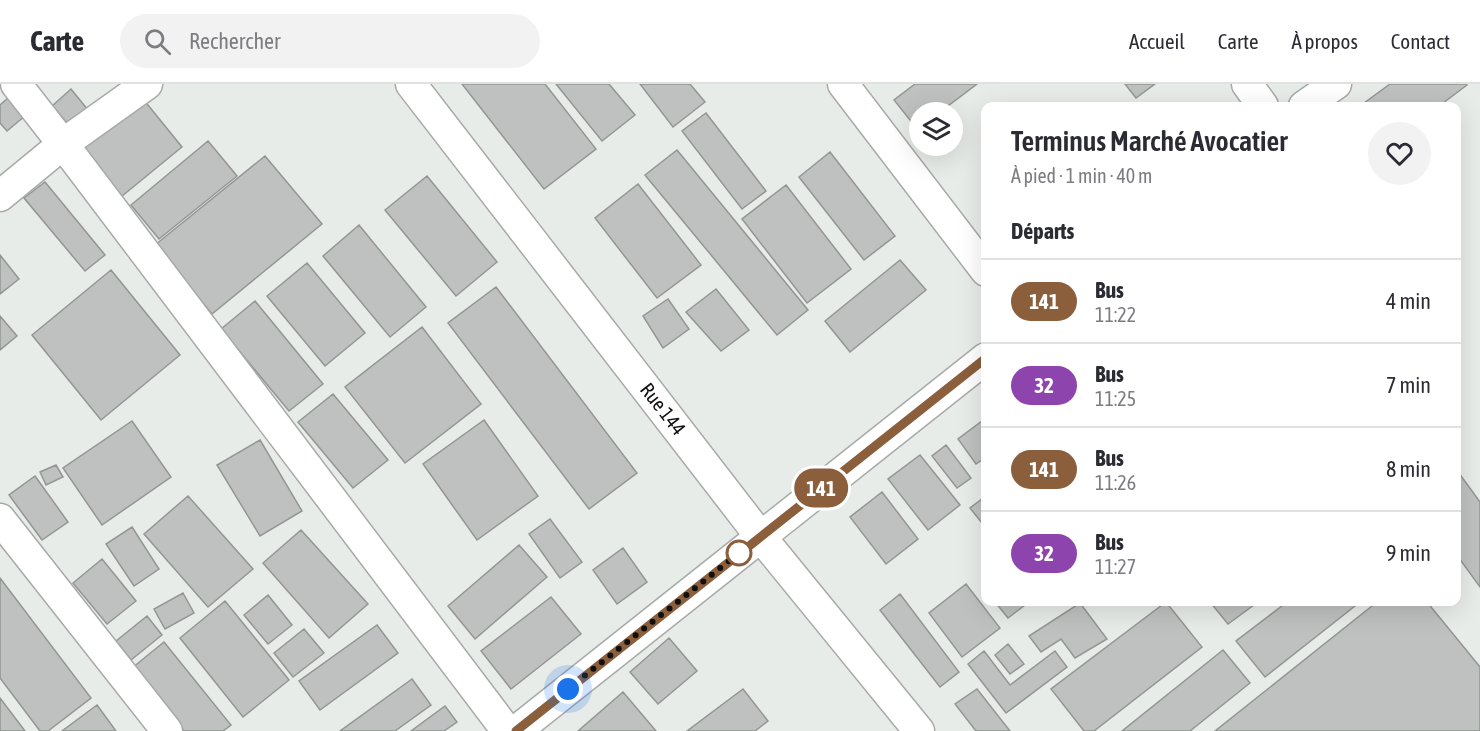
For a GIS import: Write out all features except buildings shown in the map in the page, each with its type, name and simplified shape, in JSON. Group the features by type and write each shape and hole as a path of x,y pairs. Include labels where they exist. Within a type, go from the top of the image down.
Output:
{"street":[{"path":"16,84 507,731"},
{"path":"0,196 63,144 147,84"},
{"name":"Rue 144","path":"411,84 760,536 919,731"},
{"path":"843,84 981,264"},
{"path":"1247,84 1260,102"},
{"path":"1310,102 1336,84"},
{"path":"516,731 981,362"},
{"path":"0,519 167,731"}],"bus line":[{"name":"141","path":"516,731 981,362"}],"route":[{"path":"568,689 743,550 739,553"}]}
